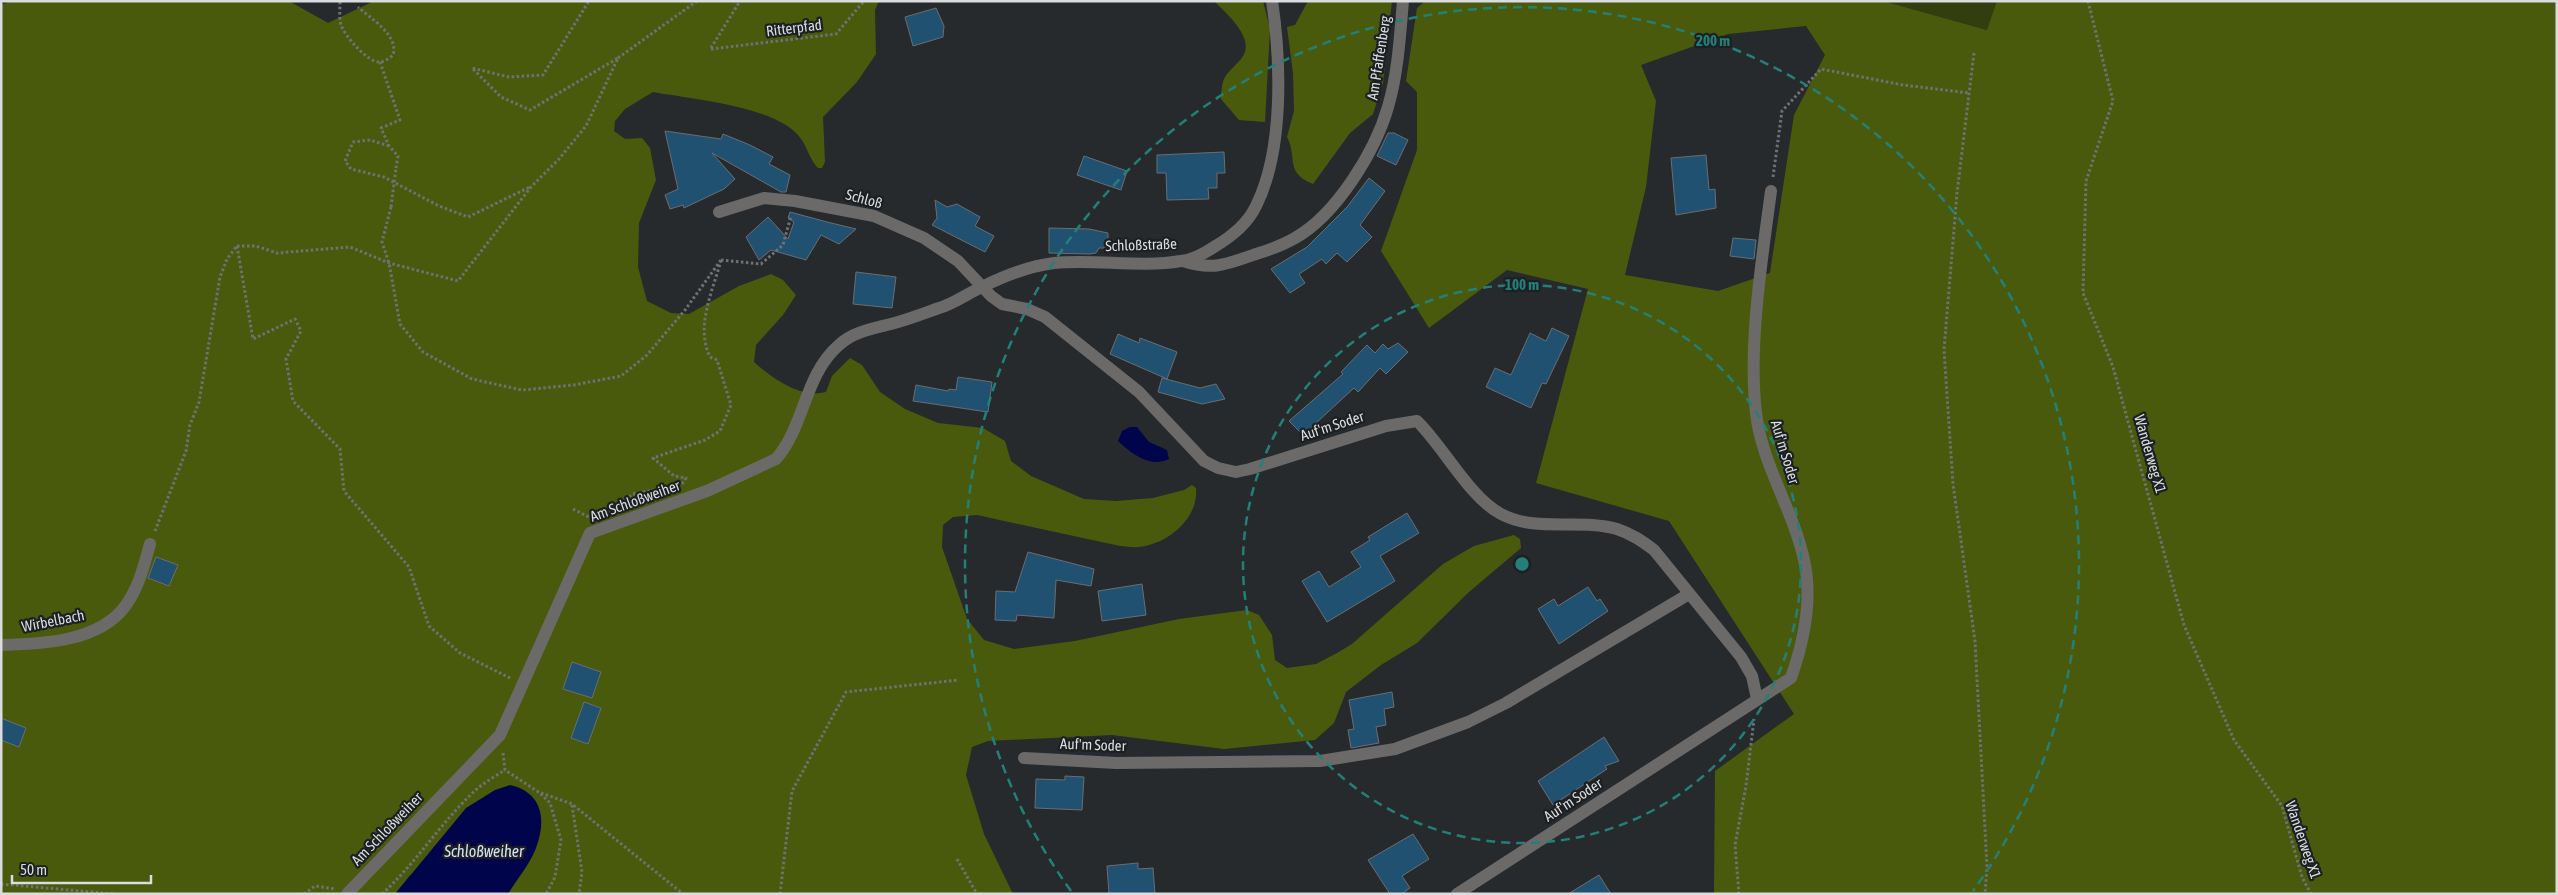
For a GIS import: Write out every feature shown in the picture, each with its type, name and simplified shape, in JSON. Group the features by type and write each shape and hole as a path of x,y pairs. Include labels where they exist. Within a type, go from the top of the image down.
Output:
{"street":[{"name":"Schloßstraße","path":"982,286 1016,273 1053,263 1183,261 1209,251 1242,226 1256,206 1266,181 1279,94 1279,45 1272,1"},
{"name":"Am Pfaffenberg","path":"1183,261 1201,267 1212,267 1273,249 1296,238 1313,226 1330,208 1349,184 1366,157 1388,107 1400,42 1403,1"},
{"name":"Auf'm Soder","path":"1457,894 1790,678 1799,653 1808,594 1804,560 1764,453 1756,413 1755,352 1771,191"},
{"name":"Schloß","path":"719,212 764,198 795,201 874,216 924,238 958,262 982,286"},
{"name":"Auf'm Soder","path":"982,286 1002,304 1027,309 1045,317 1140,392 1186,444 1204,461 1218,468 1236,472 1250,469 1386,426 1417,421 1492,509 1503,516 1522,521 1616,529 1636,536 1654,550 1741,657 1752,676 1757,699"},
{"name":"Am Schloßweiher","path":"349,892 500,735 524,685 590,533 708,492 776,459 782,451 813,380 824,361 839,344 872,327 896,322 943,307 982,286"},
{"name":"Wirbelbach","path":"1,645 32,644 72,637 96,630 116,617 137,587 150,544"},
{"name":"Auf'm Soder","path":"1024,758 1116,763 1280,762 1320,761 1395,749 1468,722 1506,703 1689,594"}],"path":[{"path":"589,1 543,75 509,77 472,68 501,98 530,110 618,58 697,1"},
{"name":"Ritterpfad","path":"740,1 711,48 836,34 864,1"},
{"name":"Wanderweg X1","path":"2088,1 2113,101 2086,181 2083,293 2113,367 2184,625 2234,740 2282,806 2302,877 2311,894"},
{"path":"340,2 341,25 370,60 380,62 394,55 395,49 390,36 358,7"},
{"path":"1974,54 1957,193 1944,350 1953,484 1976,641 1987,867 1984,894"},
{"path":"150,544 186,451 190,425 198,402 220,277 226,259 237,246 256,246 277,253 350,247 389,263 458,281 531,187 559,159 586,126 618,58"},
{"path":"380,62 400,120 381,128 389,146 398,156 391,207 382,242 389,263 400,324 423,352 472,379 522,390 574,385 621,376 647,355 685,310 721,260"},
{"path":"1771,191 1782,111 1821,69 1902,85 1970,93"},
{"path":"389,146 370,140 353,142 345,161 352,169 384,177 439,206 468,217 531,187"},
{"path":"721,260 764,263 783,245 795,201"},
{"path":"237,246 253,339 295,319 301,331 286,359 292,401 340,449 344,491 409,567 429,626 460,653 524,685"},
{"path":"612,508 633,494 682,485 686,478 674,476 653,458 705,440 720,431 731,405 717,360 710,357 704,345 707,306 721,260"},
{"path":"573,509 592,519 590,533"},
{"path":"780,894 792,790 846,692 959,680"},
{"path":"1739,894 1735,845 1746,786 1757,699"},
{"path":"382,894 406,872 441,828 480,787 505,770 540,793 550,803 561,840 555,877 546,894"},
{"path":"540,793 572,804 683,894"},
{"path":"572,804 582,872 579,894"},
{"path":"958,859 977,894"},
{"path":"1,884 115,894"},
{"path":"304,894 315,886 349,892"}],"green space":[{"path":"11,1 289,1 328,23 374,1 882,1 878,3 875,10 876,54 857,82 823,117 825,162 822,168 818,168 801,139 786,125 751,110 709,101 653,92 625,109 615,121 614,131 625,139 642,138 650,148 656,180 639,223 638,267 647,301 671,313 689,314 739,286 771,274 783,280 796,295 783,315 756,345 754,362 787,386 806,393 826,392 832,376 850,358 862,365 880,392 905,409 938,423 983,428 1005,441 1011,461 1031,476 1084,499 1116,501 1153,498 1184,490 1192,485 1196,488 1196,499 1192,509 1180,528 1161,541 1139,547 1120,546 977,515 953,517 943,525 942,547 967,619 984,640 1014,649 1075,641 1179,619 1247,610 1259,615 1272,635 1275,660 1287,668 1316,664 1352,644 1443,564 1474,546 1514,535 1520,539 1521,548 1469,592 1417,643 1381,665 1346,692 1334,723 1315,740 1224,749 1112,735 988,741 972,747 966,775 984,834 1013,894 508,894 536,848 410,875 395,894 1,894 1,5"},
{"path":"1214,1 1263,1 1270,29 1265,122 1239,120 1221,99 1224,80 1241,59 1245,52 1246,44 1238,27"},
{"path":"1308,1 1392,1 1383,83 1373,114 1350,133 1313,184 1298,175 1293,164 1292,152 1287,137 1294,111 1293,73 1287,27 1295,25"},
{"path":"1425,1 1883,1 1987,30 1997,1 2557,1 2557,894 1714,894 1715,771 1794,714 1669,521 1536,483 1588,289 1507,270 1429,328 1381,251 1417,150 1417,92 1406,81 1417,8","holes":["1806,26 1825,55 1794,115 1770,273 1718,291 1625,275 1646,187 1656,101 1641,65 1728,34"]},
{"path":"1883,1 1997,1 1988,30"}],"water":[{"path":"1130,427 1137,427 1149,442 1167,450 1169,459 1162,462 1148,461 1128,450 1118,441 1122,431"},
{"name":"Schloßweiher","path":"510,785 521,789 535,800 541,817 541,827 536,848 527,866 508,894 395,894 466,808 495,790"}],"building":[{"path":"936,8 944,26 943,37 913,46 905,17"},
{"path":"665,131 721,139 723,134 750,145 773,157 769,164 790,175 786,192 781,192 712,153 735,179 724,189 684,208 683,205 670,209 665,195 678,189"},
{"path":"1388,133 1394,133 1408,140 1396,165 1377,156"},
{"path":"1224,152 1225,173 1217,173 1217,188 1208,188 1209,199 1167,200 1166,173 1157,173 1157,155"},
{"path":"1706,155 1709,190 1715,189 1716,208 1676,215 1671,158"},
{"path":"1084,156 1127,171 1121,190 1077,175"},
{"path":"1369,178 1385,191 1360,225 1372,237 1347,262 1337,253 1326,264 1322,259 1299,274 1305,283 1290,293 1271,269 1307,247 1347,207"},
{"path":"935,200 947,207 957,204 980,217 975,226 994,236 985,252 932,225 937,218"},
{"path":"790,212 856,229 839,244 821,235 806,260 771,250 759,260 746,237 768,217 788,239 794,222 788,218"},
{"path":"1049,228 1089,229 1108,233 1108,248 1099,248 1096,253 1090,254 1049,253"},
{"path":"1733,238 1756,240 1754,259 1730,256"},
{"path":"856,272 896,277 892,308 853,304"},
{"path":"1552,328 1569,336 1546,384 1542,383 1531,408 1486,387 1495,368 1511,375 1530,333 1546,341"},
{"path":"1118,334 1139,343 1140,338 1177,352 1167,379 1110,354"},
{"path":"1398,343 1408,352 1386,374 1380,368 1358,392 1354,388 1303,435 1289,421 1343,374 1341,372 1367,345 1375,353 1383,344 1388,349"},
{"path":"958,377 992,382 988,412 913,401 916,385 948,391 949,389 956,390"},
{"path":"1162,378 1200,388 1216,384 1225,399 1202,404 1158,392"},
{"path":"1407,513 1419,533 1380,556 1395,581 1327,622 1302,581 1319,571 1329,587 1361,567 1351,552 1370,540 1368,537"},
{"path":"1028,552 1094,569 1091,586 1056,580 1054,618 1017,615 1016,621 995,620 996,591 1015,592"},
{"path":"156,557 178,565 169,586 148,578"},
{"path":"1142,584 1146,615 1102,621 1098,591"},
{"path":"1588,587 1597,601 1600,599 1608,611 1559,644 1538,609 1554,599 1558,606"},
{"path":"572,662 601,672 592,698 563,689"},
{"path":"1392,692 1394,707 1384,709 1386,725 1376,727 1379,743 1351,748 1348,730 1354,729 1349,700"},
{"path":"584,702 601,708 588,744 571,738"},
{"path":"1,718 26,728 19,747 1,740"},
{"path":"1604,737 1619,761 1605,766 1607,769 1553,805 1538,781"},
{"path":"1065,776 1084,777 1082,810 1035,808 1036,779 1065,780"},
{"path":"1413,834 1429,859 1402,876 1410,888 1402,894 1390,894 1368,860"},
{"path":"1138,863 1138,869 1153,868 1155,894 1109,894 1107,866"},
{"path":"1599,875 1611,894 1568,894"}]}
